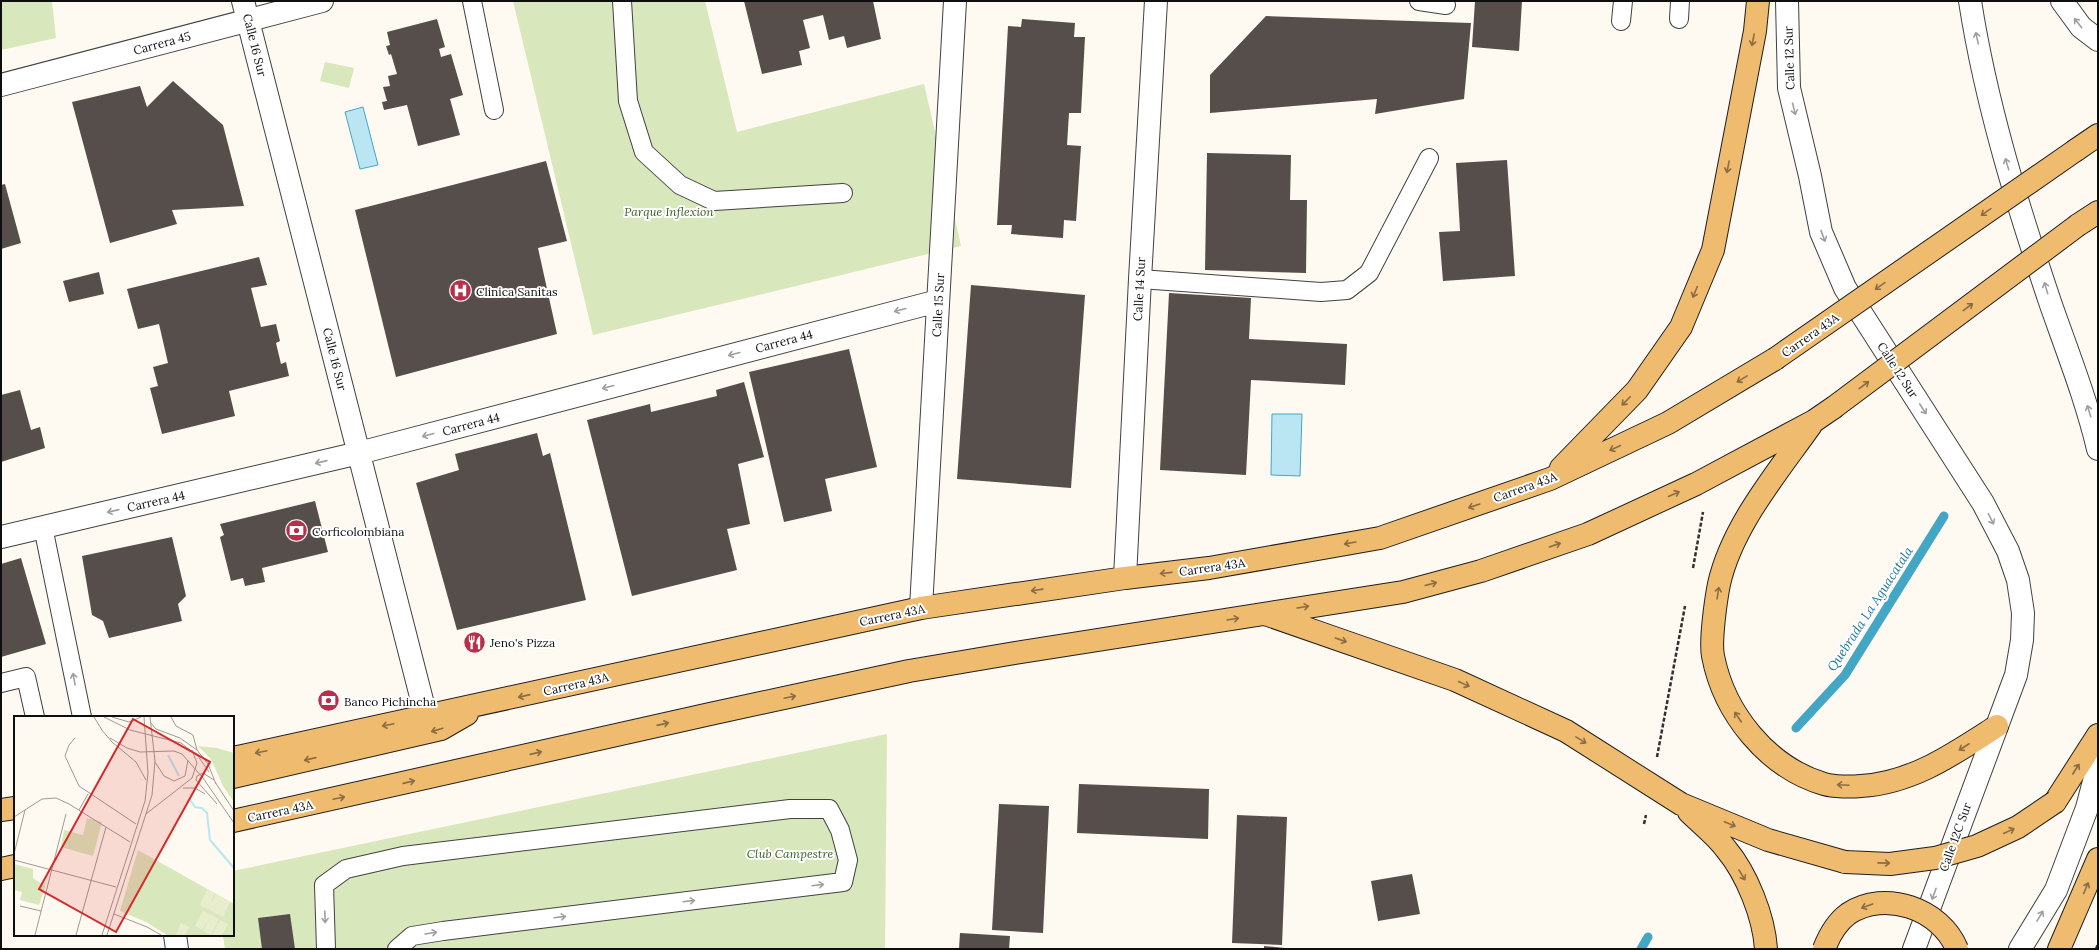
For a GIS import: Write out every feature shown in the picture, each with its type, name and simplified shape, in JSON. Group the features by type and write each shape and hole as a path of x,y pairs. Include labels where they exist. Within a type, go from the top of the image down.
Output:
{"main road":[{"path":"1550,479 1637,390 1681,326 1712,250 1755,31 1758,1"},
{"name":"Carrera 43A","path":"234,758 483,705 921,608 1125,578 1209,568 1380,538 1550,479 1668,423 1775,359 2098,135"},
{"name":"Carrera 43A","path":"234,821 710,714 909,672 1265,613 1403,592 1481,571 1588,534 1696,484 1814,421 2078,225 2098,212"},
{"path":"1814,421 1755,504 1730,550 1719,583 1712,655 1727,701 1754,740 1790,768 1825,785 1862,786 1908,777 1950,757 1997,726"},
{"path":"1265,613 1455,680 1566,731 1681,804 1768,840 1845,862 1890,864 1934,858 1977,846 2018,827 2054,802 2098,735"},
{"path":"234,777 441,729 483,705"},
{"path":"1681,804 1727,849 1750,888 1766,939 1766,949"},
{"path":"1,810 14,808"},
{"path":"2059,949 2098,858"},
{"path":"1,869 14,866"},
{"path":"1824,949 1830,934 1848,915 1870,904 1896,903 1916,909 1931,917 1945,930 1958,949"}],"street":[{"name":"Carrera 45","path":"1,85 246,11 322,1"},
{"name":"Calle 15 Sur","path":"921,608 955,1"},
{"name":"Calle 14 Sur","path":"1125,578 1156,1"},
{"name":"Calle 12 Sur","path":"1787,1 1788,88 1810,176 1821,232 1845,288 1984,503 2008,551 2018,580 2023,613 2022,640 2016,675 1997,726"},
{"path":"1970,1 1995,124 2050,302 2090,414 2098,449"},
{"path":"2062,1 2081,27 2098,40"},
{"name":"Calle 16 Sur","path":"246,11 426,716"},
{"name":"Carrera 44","path":"1,537 359,453 938,300"},
{"name":"Calle 12C Sur","path":"1914,949 1997,726"},
{"path":"2020,949 2056,890 2087,808 2098,766"},
{"path":"175,936 177,949"}],"lane":[{"path":"472,1 494,110"},
{"path":"622,1 628,101 644,152 680,185 714,201 843,193"},
{"path":"1419,1 1446,5"},
{"path":"1621,21 1623,1"},
{"path":"1679,19 1680,1"},
{"path":"1140,279 1321,292 1347,290 1369,273 1429,158"},
{"path":"43,527 82,716"},
{"path":"1,683 26,677 35,716"},
{"path":"326,949 324,885 346,869 403,856 790,809 829,809 840,830 848,860 843,882 443,931 412,936 397,949"}],"path":[{"path":"1692,574 1703,511"},
{"path":"1644,824 1686,605"},
{"path":"2096,949 2098,944"}],"green space":[{"path":"1,1 52,1 56,38 1,50"},
{"name":"Parque Inflexion","path":"513,1 705,1 737,132 924,84 961,246 593,335"},
{"path":"325,62 354,68 349,88 320,81"},
{"name":"Club Campestre","path":"887,734 885,949 225,949 223,936 234,936 234,871"}],"water":[{"path":"363,107 378,165 360,169 345,112"},
{"path":"1272,414 1302,414 1300,476 1271,475"}],"building":[{"path":"744,1 873,1 881,39 847,48 844,36 829,40 823,15 803,20 810,48 799,51 802,65 762,74"},
{"path":"1475,1 1522,1 1519,51 1472,47"},
{"path":"1266,16 1471,23 1464,99 1375,114 1377,99 1210,113 1210,75"},
{"path":"437,19 445,47 439,49 441,57 451,54 463,95 450,99 460,135 418,146 407,105 384,110 382,102 387,101 383,87 390,86 388,76 397,74 391,54 389,55 386,46 390,45 387,32"},
{"path":"1022,19 1075,23 1074,37 1085,37 1081,113 1069,113 1067,145 1081,146 1076,221 1064,220 1063,238 1011,234 1012,225 997,225 1008,26 1021,27"},
{"path":"173,81 223,125 244,206 172,210 177,224 110,243 72,102 140,86 147,107"},
{"path":"1207,153 1291,155 1290,200 1307,200 1306,273 1205,270"},
{"path":"1507,160 1515,276 1443,281 1439,232 1460,231 1456,163"},
{"name":"Clinica Sanitas","path":"546,161 567,241 538,248 557,334 396,377 355,210"},
{"path":"5,184 21,243 1,249 1,185"},
{"path":"259,257 267,285 251,288 261,327 276,324 280,341 276,343 281,364 286,362 289,376 229,391 235,416 162,434 150,388 158,386 153,367 168,363 159,324 138,329 127,289"},
{"path":"99,272 104,294 69,302 63,281"},
{"path":"971,285 1085,295 1071,488 957,479"},
{"path":"1169,293 1251,298 1249,339 1347,344 1345,385 1251,380 1246,475 1160,470"},
{"path":"849,349 877,467 825,479 832,511 784,522 749,372"},
{"path":"744,382 764,457 738,464 750,524 727,529 737,570 632,596 587,420 650,404 651,412 717,396 716,390"},
{"path":"20,390 31,430 40,427 45,448 1,462 1,395"},
{"path":"537,433 543,456 550,453 586,600 457,630 416,483 459,470 455,454"},
{"path":"315,501 328,552 262,568 265,582 245,586 243,578 231,581 220,537 224,535 220,524"},
{"path":"172,537 186,596 178,604 182,621 109,638 103,621 92,615 82,556"},
{"path":"21,558 46,644 1,657 1,564"},
{"path":"1079,784 1209,789 1208,839 1077,833"},
{"path":"999,804 1049,806 1043,933 992,930"},
{"path":"1237,815 1287,817 1282,945 1232,943"},
{"path":"1412,874 1420,914 1378,921 1371,881"},
{"path":"290,914 295,949 262,949 258,918"},
{"path":"960,933 1010,936 1009,949 959,949"},
{"path":"1264,946 1285,948 1285,949 1264,949"}],"waterway":[{"name":"Quebrada La Aguacatala","path":"1796,728 1845,675 1944,516"},
{"name":"Quebrada La Aguacatala","path":"1641,949 1648,937"}],"place":[{"name":"Clinica Sanitas","path":"461,291"},
{"name":"Corficolombiana","path":"297,531"},
{"name":"Jeno's Pizza","path":"474,642"},
{"name":"Banco Pichincha","path":"329,701"}]}
